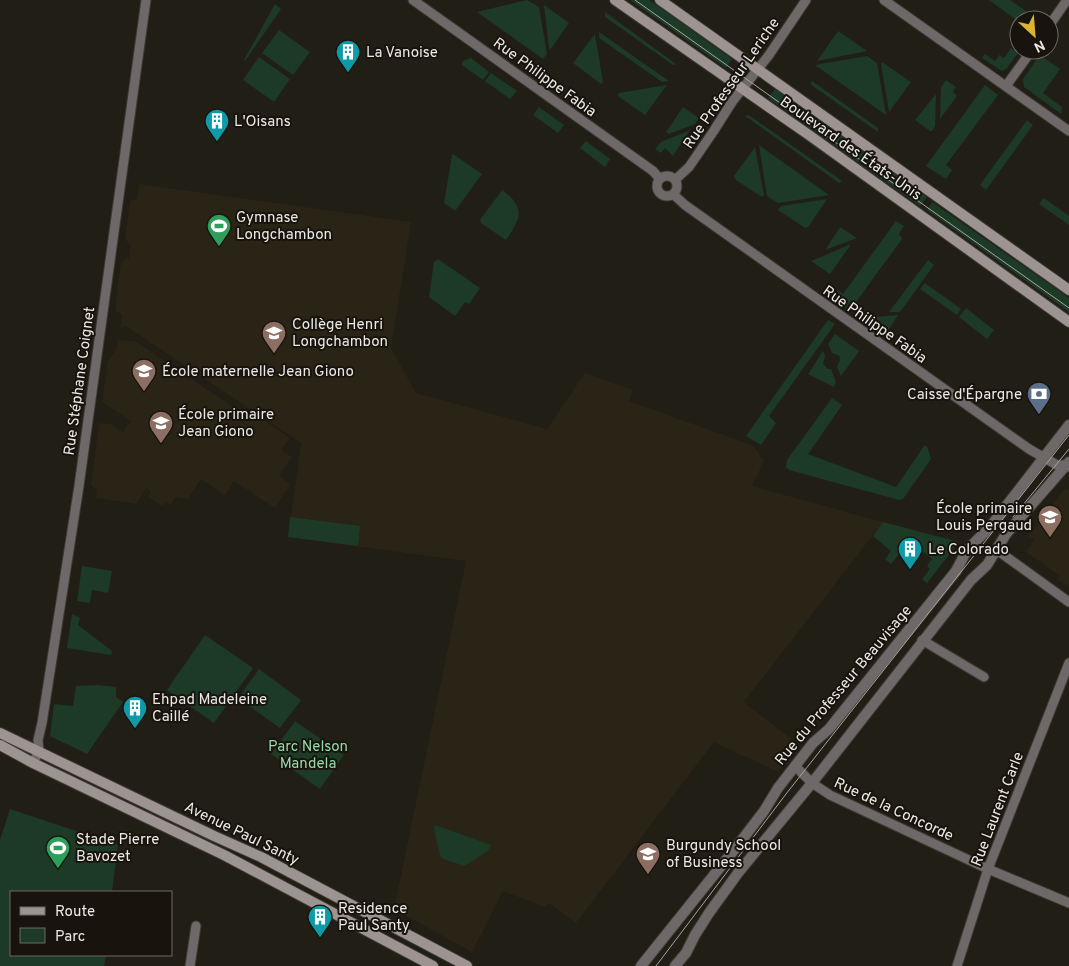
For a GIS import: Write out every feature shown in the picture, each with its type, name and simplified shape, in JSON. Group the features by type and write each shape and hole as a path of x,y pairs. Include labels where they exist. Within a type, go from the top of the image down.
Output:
{"main road":[{"name":"Boulevard des États-Unis","path":"615,0 1069,322"},
{"name":"Boulevard des États-Unis","path":"660,0 1069,290"},
{"name":"Avenue Paul Santy","path":"0,733 214,836 262,857 467,966"},
{"name":"Avenue Paul Santy","path":"0,745 33,763 224,855 433,966"}],"street":[{"name":"Rue Stéphane Coignet","path":"33,763 38,751 38,740 79,486 146,0"},
{"name":"Rue Philippe Fabia","path":"413,0 653,171 660,179"},
{"name":"Rue Professeur Leriche","path":"675,180 714,132 728,106 758,69 806,0"},
{"path":"884,0 1069,131"},
{"path":"1059,12 1067,0"},
{"path":"1006,86 1025,60"},
{"path":"669,176 675,180 677,189 673,194 667,196 660,194 657,185 660,179 669,176"},
{"name":"Rue Philippe Fabia","path":"673,194 685,205 1025,446 1057,465 1068,464"},
{"name":"Rue du Professeur Beauvisage","path":"641,966 738,845 812,743 836,721 956,571 967,550 990,527 1069,424"},
{"path":"675,966 686,953 695,935 738,873 812,783 922,640 971,580 987,565 1006,534 1068,464"},
{"path":"996,551 1069,602"},
{"path":"922,640 984,677"},
{"name":"Rue Laurent Carle","path":"957,966 988,868 1069,663"},
{"name":"Rue de la Concorde","path":"795,766 812,783 830,795 1069,903"},
{"path":"190,966 196,926"}],"shaded area":[{"path":"139,184 411,222 391,348 416,393 547,429 585,373 633,390 629,401 754,446 763,461 752,486 883,522 744,702 799,745 778,772 714,742 576,923 549,903 545,907 503,891 472,952 394,909 466,561 288,537 301,443 126,326 120,328 122,315 115,310 121,262 129,258 131,246 125,239 130,201 137,199"},
{"path":"118,340 135,341 251,419 255,414 290,438 281,450 292,457 279,476 290,484 275,508 234,481 225,495 201,479 188,499 176,497 171,505 166,502 163,506 148,497 151,492 146,488 136,504 96,498 97,490 91,485 99,423 111,424 123,432 131,421 102,402 108,361 117,349"},
{"name":"École primaire Louis Pergaud","path":"1069,489 1069,587 1058,580 1060,576 1026,552 1034,540 1028,536 1064,490"}],"green space":[{"path":"527,0 539,7 547,54 543,59 477,12"},
{"path":"630,0 649,0 732,59 726,68"},
{"path":"989,0 1010,0 1024,10 1009,10 1009,15"},
{"path":"275,4 281,9 245,61 244,60"},
{"path":"544,5 569,23 550,50 549,48"},
{"path":"605,12 676,64 673,65 605,17"},
{"path":"279,30 310,52 293,75 262,53"},
{"path":"838,31 867,51 817,61"},
{"path":"599,32 669,81 662,82 599,38"},
{"path":"595,34 603,82 601,84 573,63"},
{"path":"1009,51 1009,60 1013,60 1002,71 982,58 985,54 995,61 999,55 1004,58"},
{"path":"867,56 877,63 886,115 815,65"},
{"path":"259,57 290,79 274,102 243,80"},
{"path":"471,58 489,72 483,80 462,65 463,61"},
{"path":"1036,60 1047,60 1060,69 1043,93 1062,107 1061,114 1024,87 1023,79"},
{"path":"882,62 911,82 889,112 881,64"},
{"path":"491,73 517,91 510,99 485,81"},
{"path":"946,80 956,87 953,92 957,96 940,119 941,87"},
{"path":"812,81 878,128 878,132 810,84"},
{"path":"667,85 645,115 618,96 619,93"},
{"path":"985,85 998,95 946,165 952,170 946,179 926,166"},
{"path":"775,89 927,197 920,206 768,98"},
{"path":"936,94 935,126 930,131 915,120"},
{"path":"539,107 564,125 558,133 533,115"},
{"path":"683,107 699,118 695,124 669,134 666,132"},
{"path":"749,115 842,181 839,183 745,116"},
{"path":"1027,120 1033,125 986,190 980,185"},
{"path":"690,130 673,156 665,148 661,153 655,149 661,142"},
{"path":"586,141 610,159 605,167 580,148"},
{"path":"759,145 829,195 778,203 767,196"},
{"path":"755,147 764,195 762,197 736,180 734,176"},
{"path":"453,154 482,174 455,211 444,203"},
{"path":"502,190 515,202 519,214 506,240 481,223 480,220"},
{"path":"1044,198 1069,216 1069,225 1039,204"},
{"path":"827,199 808,227 805,228 778,210 781,206"},
{"path":"932,202 1069,298 1069,312 927,210"},
{"path":"896,221 904,226 899,234 902,239 856,302 852,300 846,308 832,298 838,290 843,294"},
{"path":"840,227 857,238 825,250"},
{"path":"849,245 830,274 811,261"},
{"path":"438,259 480,288 469,304 465,302 455,316 429,297 434,262"},
{"path":"928,260 934,265 900,312 889,312"},
{"path":"925,283 961,309 957,315 920,289"},
{"path":"966,308 994,330 987,339 959,317"},
{"path":"898,315 886,334 870,323 875,317"},
{"path":"828,320 835,324 769,416 776,423 761,445 746,436"},
{"path":"835,334 859,351 841,376 837,367 840,360 839,356 832,353 828,344"},
{"path":"823,351 825,356 823,364 828,369 831,369 836,382 834,387 808,374"},
{"path":"832,398 842,405 808,454 896,487 924,446 927,446 931,459 903,499 899,500 789,470 786,467 787,460"},
{"path":"290,517 360,526 358,546 288,537"},
{"path":"883,522 959,542 927,583 922,579 930,569 927,566 932,559 919,548 917,550 902,550 891,564 885,559 891,551 873,536"},
{"path":"82,566 112,571 108,593 92,590 90,603 77,601"},
{"path":"72,614 80,618 78,625 112,651 111,655 67,648"},
{"path":"205,635 253,668 214,723 167,690"},
{"path":"259,669 301,700 280,728 238,698"},
{"path":"98,685 116,687 116,697 123,702 87,754 50,736 54,704 73,706 76,686"},
{"name":"Parc Nelson Mandela","path":"295,721 344,755 320,789 271,754"},
{"name":"Stade Pierre Bavozet","path":"10,809 118,845 112,891 10,891 10,956 106,956 104,966 0,966 0,840"},
{"path":"435,825 491,845 488,851 464,866 441,858 434,830"}],"tram line":[{"path":"635,0 1069,308"},
{"path":"656,966 786,794 1069,435"},
{"path":"1013,517 1069,449"}],"place":[{"name":"La Vanoise","path":"348,73"},
{"name":"L'Oisans","path":"217,142"},
{"name":"Gymnase Longchambon","path":"219,247"},
{"name":"Collège Henri Longchambon","path":"274,354"},
{"name":"École maternelle Jean Giono","path":"144,392"},
{"name":"Caisse d'Épargne","path":"1039,415"},
{"name":"École primaire Jean Giono","path":"161,444"},
{"name":"École primaire Louis Pergaud","path":"1050,538"},
{"name":"Le Colorado","path":"910,570"},
{"name":"Ehpad Madeleine Caillé","path":"135,729"},
{"name":"Stade Pierre Bavozet","path":"58,869"},
{"name":"Burgundy School of Business","path":"648,875"},
{"name":"Residence Paul Santy","path":"320,938"}]}
